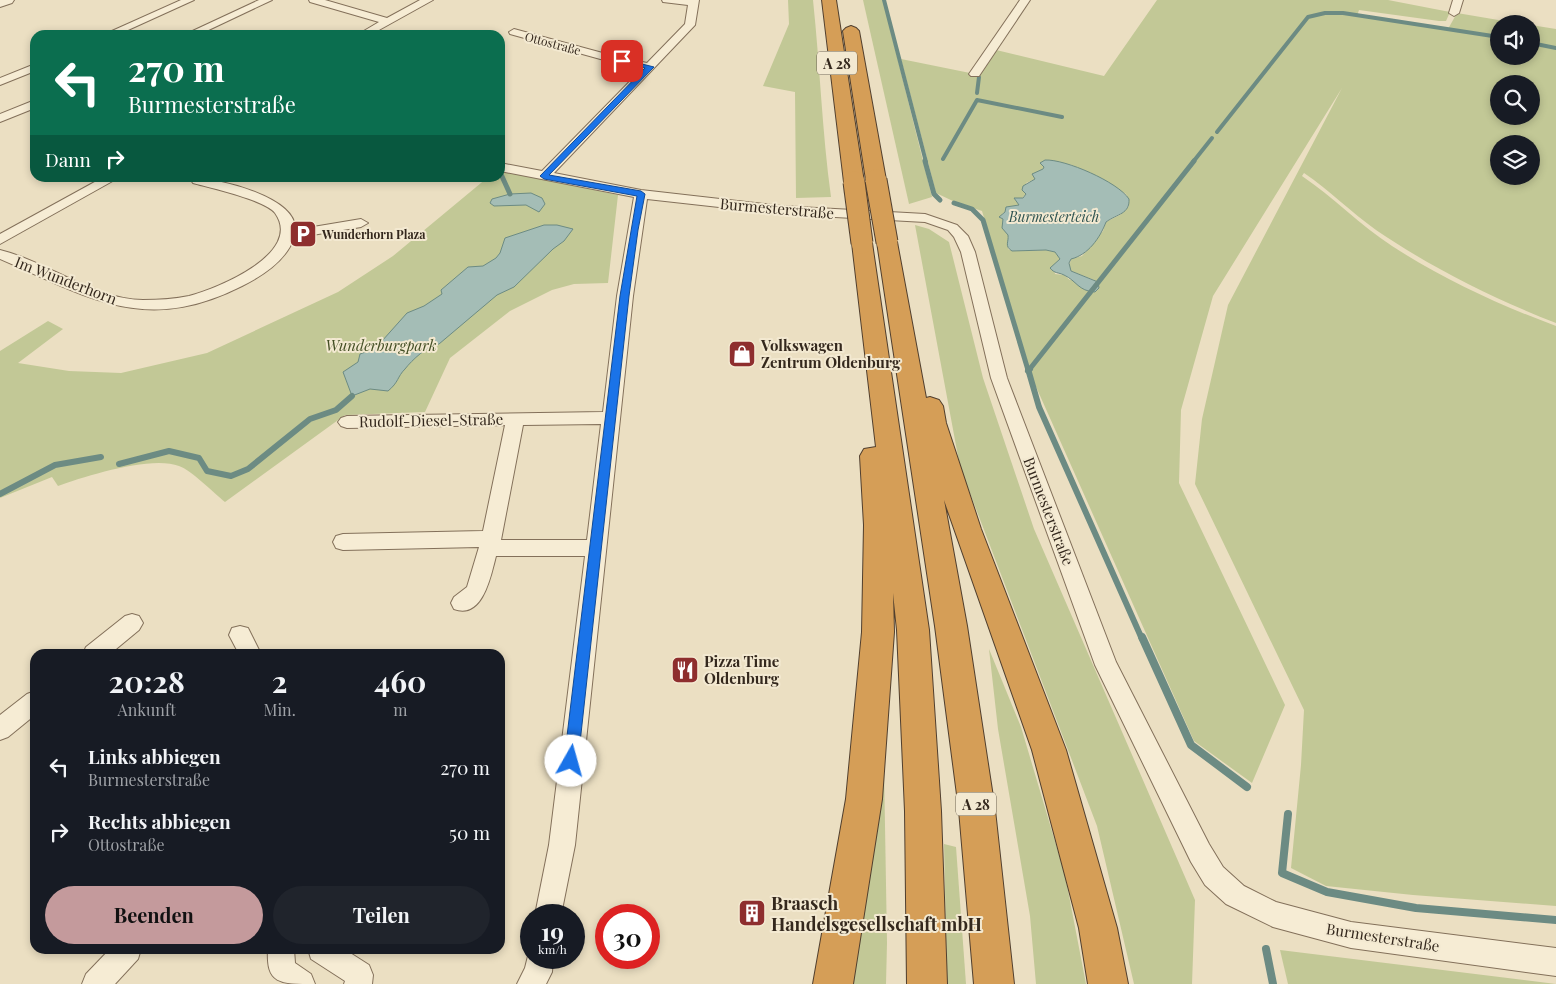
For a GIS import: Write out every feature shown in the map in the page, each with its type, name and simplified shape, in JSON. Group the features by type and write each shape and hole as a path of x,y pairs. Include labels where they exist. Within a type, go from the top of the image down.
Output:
{"highway":[{"name":"A 28","path":"829,0 913,630 923,811 927,984"},
{"name":"A 28","path":"850,19 951,626 977,810 994,984"},
{"path":"895,292 913,318 934,423 942,450 967,528 1049,750 1098,928 1108,984"},
{"path":"833,984 865,789 878,632 878,525 872,435 882,404"}],"street":[{"path":"0,3 8,0"},
{"path":"120,30 189,0"},
{"path":"201,30 267,0"},
{"path":"314,0 387,21"},
{"path":"371,30 428,0"},
{"path":"544,176 690,25 694,1 678,2 667,0"},
{"path":"975,74 1025,0"},
{"path":"1454,13 1458,0"},
{"name":"Ottostraße","path":"514,32 608,58 650,67"},
{"path":"0,82 30,68"},
{"path":"0,118 30,106"},
{"name":"Burmesterstraße","path":"505,168 641,194 781,210 925,218 948,224 956,230 962,236 968,252 999,378 1106,666 1214,876 1235,895 1273,914 1351,934 1556,962"},
{"path":"0,240 104,182"},
{"path":"204,182 250,196 277,207 287,223 288,235 362,223"},
{"path":"550,904 562,846 626,287 641,194"},
{"name":"Im Wunderhorn","path":"0,254 97,295 120,302 141,305 162,304 197,299 247,278 271,260 288,235"},
{"name":"Rudolf-Diesel-Straße","path":"347,422 611,418"},
{"name":"Rudolf-Diesel-Straße","path":"461,604 476,592 490,543 515,419"},
{"path":"343,542 483,539 500,549 596,548"},
{"path":"100,649 132,623"},
{"path":"240,635 247,649"},
{"path":"0,729 30,705"},
{"path":"96,984 123,954"},
{"path":"281,954 281,970 302,984"},
{"path":"329,954 359,975 358,984"},
{"path":"531,984 538,969"}],"green space":[{"path":"788,0 813,0 825,148 831,197 796,198 795,92 763,86 789,24"},
{"path":"863,0 883,0 932,197 909,204"},
{"path":"1157,0 1388,0 1450,12 1446,21 1359,10 1357,16 1448,29 1457,13 1490,19 1490,65 1540,65 1540,26 1556,29 1556,323 1486,293 1441,270 1376,230 1304,173 1302,176 1380,238 1411,258 1472,290 1556,326 1556,906 1326,886 1291,868 1301,765 1304,710 1195,484 1202,419 1228,305 1342,88 1213,296 1181,410 1179,483 1285,705 1252,783 1194,741 1033,380 982,211 936,193 901,59 975,74 992,49 1104,76","holes":["1045,160 1072,165 1126,194 1129,206 1120,215 1106,222 1103,231 1082,256 1071,259 1069,267 1071,271 1094,280 1070,280 1064,275 1055,274 1053,266 1060,259 1055,252 1046,250 1013,251 1008,249 1008,235 1002,214 1011,207 1019,205 1016,198 1022,198 1026,194 1026,183 1035,179 1034,176 1045,167 1041,164"]},
{"name":"Wunderburgpark","path":"505,171 618,195 608,283 574,284 552,290 510,311 450,358 425,412 345,415 225,502 190,472 179,466 167,463 152,463 118,468 58,486 52,477 0,498 0,351 48,321 63,329 18,363 69,371 121,373 207,353 338,292 393,256 482,182 505,182"},
{"path":"915,225 929,229 949,242 983,378 1034,529 1195,900 1192,984 1134,984 1097,826 960,467"},
{"path":"989,649 1021,727 1065,875 1086,984 1036,984 1030,916 998,729"},
{"path":"884,767 886,984 845,984"},
{"path":"944,844 956,847 966,984 947,984"},
{"path":"1280,950 1556,984 1288,984"}],"water":[{"name":"Burmesterteich","path":"1045,160 1065,163 1103,179 1123,192 1129,199 1129,204 1125,211 1106,222 1093,245 1083,254 1071,259 1069,263 1071,271 1098,282 1099,288 1095,292 1081,288 1068,277 1050,268 1060,259 1055,252 1046,250 1012,251 1008,247 1008,235 1002,228 1003,219 999,217 1005,212 1006,207 1019,205 1014,198 1023,198 1026,194 1022,190 1023,186 1035,179 1032,174 1043,169 1044,167 1040,163"},
{"path":"531,193 542,198 545,204 539,212 526,205 494,206 490,203 492,199 510,194"},
{"path":"544,225 557,225 573,229 564,241 553,249 514,287 497,295 439,344 430,347 416,357 388,391 370,389 352,396 343,372 358,362 360,354 371,350 382,341 407,313 424,306 442,294 441,290 468,267 483,266 496,258 500,253 505,238"}],"waterway":[{"path":"884,0 926,162"},
{"path":"1217,132 1308,17 1325,13 1343,13 1490,36"},
{"path":"1540,45 1556,48"},
{"path":"977,93 979,77"},
{"path":"943,159 977,100 1062,117"},
{"path":"1193,162 1212,138"},
{"path":"925,161 934,194 940,200"},
{"path":"1029,370 1194,161"},
{"path":"505,182 510,194"},
{"path":"954,203 972,209 983,220 1028,370"},
{"path":"1028,371 1039,407 1142,639"},
{"path":"119,464 169,451 199,458 207,471 231,476 248,469 310,419 336,410 352,396"},
{"path":"0,494 55,465 101,457"},
{"path":"1142,637 1191,745 1247,787"},
{"path":"1288,814 1282,873 1327,892 1416,908 1556,920"},
{"path":"1266,949 1273,984"}],"place":[{"name":"Wunderhorn Plaza","path":"303,234"},
{"name":"Volkswagen Zentrum Oldenburg","path":"742,354"},
{"name":"Pizza Time Oldenburg","path":"685,670"},
{"name":"Braasch Handelsgesellschaft mbH","path":"752,913"}],"route":[{"path":"571,761 625,296 641,194 544,176 650,67 622,61"}]}
